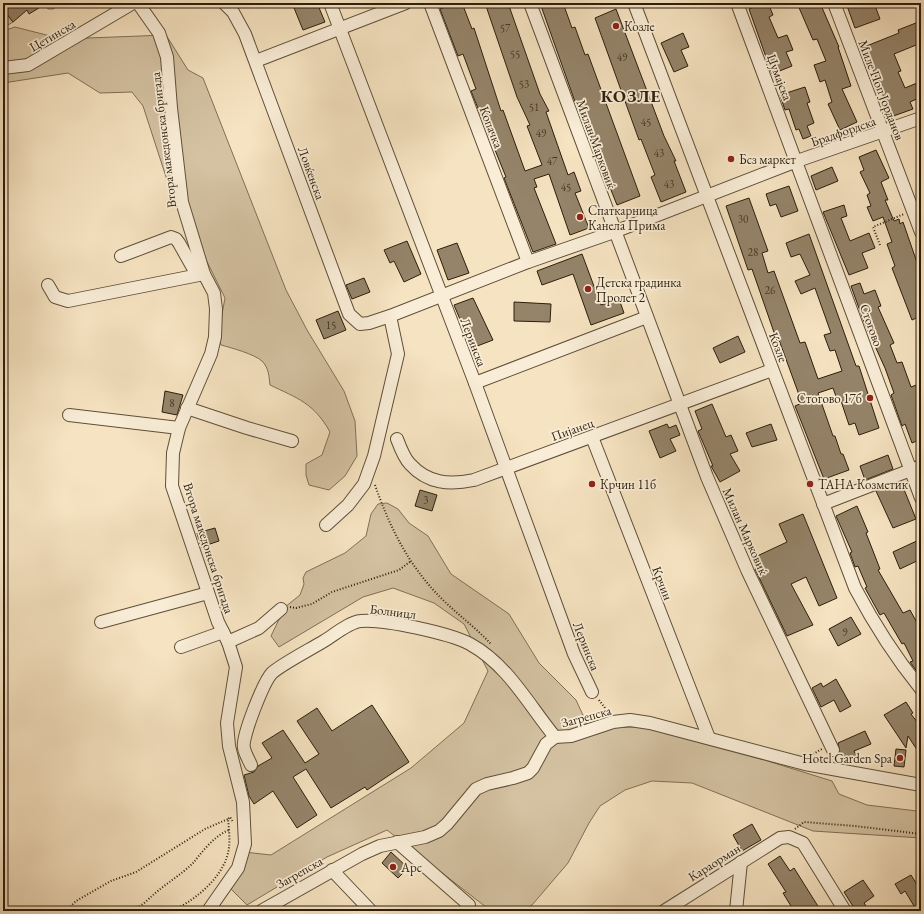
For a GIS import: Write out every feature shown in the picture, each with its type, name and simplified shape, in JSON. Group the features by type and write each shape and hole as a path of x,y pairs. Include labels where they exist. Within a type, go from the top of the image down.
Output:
{"street":[{"name":"Цетинска","path":"3,68 28,65 133,3"},
{"name":"Втора македонска бригада","path":"138,3 159,34 168,57 171,108 182,202 201,275 214,293 216,309 215,336 211,354 179,428 173,453 172,486 208,592 235,659 236,667 227,723 229,746 243,802 245,844 238,868 208,911"},
{"name":"Ловќенска","path":"224,3 239,21 256,61 349,314 360,324 369,323 390,316 528,262 614,232 706,196"},
{"name":"Леринска","path":"330,3 475,383 574,654 592,692"},
{"path":"256,61 406,3"},
{"name":"Копачка","path":"430,3 528,262"},
{"name":"Милан Марковиќ","path":"530,3 614,232 728,527 832,747"},
{"name":"Козле","path":"634,3 855,588 890,649 921,689"},
{"name":"Џумајска","path":"737,3 797,161"},
{"name":"Миле Поп Јорданов","path":"834,3 921,232"},
{"name":"Брадфордска","path":"706,196 797,161 921,118"},
{"name":"Стогово","path":"797,161 916,468 921,498"},
{"path":"48,285 55,297 68,301 201,275 176,239 171,237 121,256"},
{"path":"326,525 348,505 364,484 370,469 397,364 397,349 390,316"},
{"path":"475,383 648,317"},
{"name":"Пијанец","path":"397,439 409,464 428,477 446,484 474,480 592,437 679,403 772,370"},
{"path":"187,408 292,441"},
{"path":"69,415 179,428"},
{"name":"Крчин","path":"592,437 709,738"},
{"path":"823,504 916,468"},
{"path":"101,622 208,592"},
{"path":"180,647 259,628 281,609"},
{"name":"Болницл","path":"251,765 243,748 245,733 264,687 273,673 341,630 360,621 421,629 453,637 470,644 483,653 515,683 554,737"},
{"name":"Загрепска","path":"261,911 276,908 332,870 380,846 425,837 439,831 447,824 476,789 487,784 523,776 533,768 546,744 554,737 571,736 613,722 630,720 650,723 805,764 921,785"},
{"path":"780,838 796,838 803,843 845,911"},
{"name":"Караорман","path":"664,911 780,838"},
{"path":"397,842 469,905"},
{"path":"736,911 741,862"},
{"path":"332,870 371,911"}],"path":[{"path":"880,245 873,228 905,214 906,218"},
{"path":"370,469 388,520 410,561 441,598 480,632 495,648"},
{"path":"281,609 289,607 296,608 312,604 332,592 399,570 410,561"},
{"path":"592,692 606,707 613,722"},
{"path":"805,764 812,755 832,747"},
{"path":"66,911 76,901 111,881 136,872 205,829 230,817 234,823"},
{"path":"178,908 196,897 221,869 229,848 228,819"},
{"path":"780,838 804,822 855,826 921,834"},
{"path":"132,911 135,907 139,907 144,903 166,883 184,871 222,833 229,830"},
{"path":"160,911 186,907 189,911"}],"shaded area":[{"path":"44,3 63,3 53,9 48,9"},
{"path":"3,9 13,22 3,28"},
{"path":"15,27 62,39 166,35 188,70 203,78 286,290 307,330 344,391 355,421 357,456 345,476 329,490 309,485 306,475 306,464 322,455 330,432 324,422 318,414 304,402 270,385 267,370 262,361 258,358 221,345 218,336 225,298 168,183 143,106 132,92 100,93 68,73 3,83 3,31"},
{"path":"387,503 398,509 409,523 428,536 451,574 509,614 539,663 576,700 588,726 602,728 634,727 671,731 832,781 839,794 867,805 917,811 921,810 921,838 813,831 692,783 652,781 625,790 600,806 589,823 568,863 532,905 523,911 491,911 387,830 327,857 247,905 229,887 244,852 271,855 411,768 464,723 488,671 464,624 434,603 393,588 363,597 279,647 271,636 285,607 300,595 304,584 303,578 306,572 345,553 366,536 371,514 378,504"}],"building":[{"path":"6,3 47,3 29,14 27,10 13,22 3,9 3,6"},
{"path":"292,3 317,3 325,22 303,30"},
{"path":"455,3 462,3 472,29 474,28 501,111 503,110 525,171 542,165 527,126 530,125 517,97 485,3 508,3 540,94 549,111 546,112 568,175 574,172 581,191 575,193 589,228 570,235 549,174 534,179 537,187 534,188 556,244 533,252 504,178 506,177 471,91 476,89 463,54 458,56 440,9"},
{"path":"540,3 563,3 572,28 575,27 585,55 588,54 640,196 617,205 599,160 601,159 574,99"},
{"path":"762,3 768,3 773,15 769,17 778,38 787,35 793,50 786,52 792,66 772,74 749,9"},
{"path":"797,3 820,3 839,47 851,86 842,89 857,122 840,130 828,104 832,102 825,80 820,82 814,65 826,61 817,39 813,40"},
{"path":"846,3 874,3 880,19 855,28"},
{"path":"616,9 664,136 676,161 674,161 686,192 661,202 651,177 655,175 641,139 639,140 595,18"},
{"path":"921,21 921,43 894,54 901,71 898,72 905,88 917,83 921,97 910,102 913,109 888,118 882,101 885,100 864,47 899,33 898,30"},
{"path":"683,33 689,47 681,50 688,66 674,72 661,43"},
{"path":"805,87 810,102 807,103 814,123 807,126 811,136 803,139 799,129 796,130 789,109 785,110 780,95"},
{"path":"876,150 889,178 881,182 888,200 885,200 894,221 899,219 900,224 903,222 921,274 921,316 912,320 892,268 895,266 887,244 892,242 883,217 873,221 867,207 871,206 867,195 870,193 860,172 864,170 859,157"},
{"path":"832,167 838,181 816,190 811,176"},
{"path":"789,186 798,211 781,217 776,204 770,206 766,194"},
{"path":"749,198 768,251 762,253 768,273 774,271 800,343 805,342 818,379 842,371 835,350 830,351 824,335 831,333 815,288 801,294 795,281 810,275 800,254 791,257 786,243 809,234 856,366 859,366 879,428 859,435 855,423 849,425 841,401 838,402 833,388 818,393 833,436 835,436 841,454 843,454 849,470 824,479 795,406 802,403 779,340 777,341 752,269 748,270 726,206"},
{"path":"844,205 847,216 841,218 850,241 869,233 875,248 862,253 868,268 849,275 823,212"},
{"path":"407,241 421,274 404,282 394,261 390,263 384,250"},
{"path":"457,243 469,273 448,280 437,250"},
{"name":"Детска градинка Пролет 2","path":"582,254 601,305 619,299 624,313 591,325 573,274 542,285 537,271"},
{"path":"364,278 370,292 352,299 346,285"},
{"path":"860,283 864,294 875,290 881,306 878,307 894,343 890,345 897,363 902,362 911,387 919,384 921,389 921,439 912,443 905,424 902,426 891,395 894,393 885,368 864,322 851,286"},
{"path":"473,298 493,340 472,348 454,305"},
{"path":"514,302 551,304 550,322 514,321"},
{"path":"338,311 346,330 324,339 316,320"},
{"path":"738,336 745,352 720,363 713,348"},
{"path":"165,391 183,395 177,415 162,412"},
{"path":"712,404 726,437 731,435 738,451 730,454 740,471 720,482 711,466 713,466 698,431 702,429 695,411"},
{"path":"667,424 669,428 676,425 680,435 670,439 676,451 660,458 649,431"},
{"path":"771,424 777,440 752,447 746,433"},
{"path":"888,455 893,469 865,480 860,466"},
{"path":"901,482 916,519 893,528 876,491"},
{"path":"420,490 437,495 432,511 415,506"},
{"path":"857,506 868,532 866,533 880,569 878,570 903,613 910,610 921,630 921,677 910,662 913,661 904,643 902,644 884,613 880,615 865,588 867,587 858,566 855,567 850,553 852,552 836,516"},
{"path":"803,514 837,598 819,606 806,577 791,584 813,625 787,636 755,569 757,567 753,558 787,542 779,524"},
{"path":"215,528 219,541 201,547 197,533"},
{"path":"921,539 921,559 900,569 893,552"},
{"path":"851,617 861,634 838,646 829,629"},
{"path":"836,679 851,706 840,712 834,700 821,707 812,688 821,683 823,687"},
{"path":"906,702 913,713 911,714 921,727 921,756 908,736 906,748 884,715"},
{"path":"372,705 409,762 367,790 365,787 331,808 306,769 293,777 317,815 297,828 273,791 254,804 249,796 244,775 254,772 258,766 272,758 262,743 283,730 305,763 319,754 297,721 317,708 332,731"},
{"path":"865,731 871,744 854,751 858,759 847,764 844,763 838,743"},
{"name":"Hotel Garden Spa","path":"896,749 906,750 904,767 894,766"},
{"path":"752,824 761,840 742,851 733,835"},
{"path":"391,852 408,868 398,878 382,863"},
{"path":"780,856 790,871 794,868 821,911 794,911 783,893 786,892 768,864"},
{"path":"911,875 921,891 921,911 917,911 905,891 901,894 895,884"},
{"path":"863,880 874,896 864,903 866,906 856,911 844,892"}],"place":[{"name":"Козле","path":"616,26"},
{"name":"Бсз маркет","path":"731,159"},
{"name":"Спаткарница Канела Прима","path":"580,217"},
{"name":"Детска градинка Пролет 2","path":"588,289"},
{"name":"Стогово 17б","path":"870,398"},
{"name":"Крчин 11б","path":"592,484"},
{"name":"ТАНА Козметик","path":"810,484"},
{"name":"Hotel Garden Spa","path":"900,758"},
{"name":"Арс","path":"393,867"}],"district":[{"name":"КОЗЛЕ","path":"631,96"}]}
